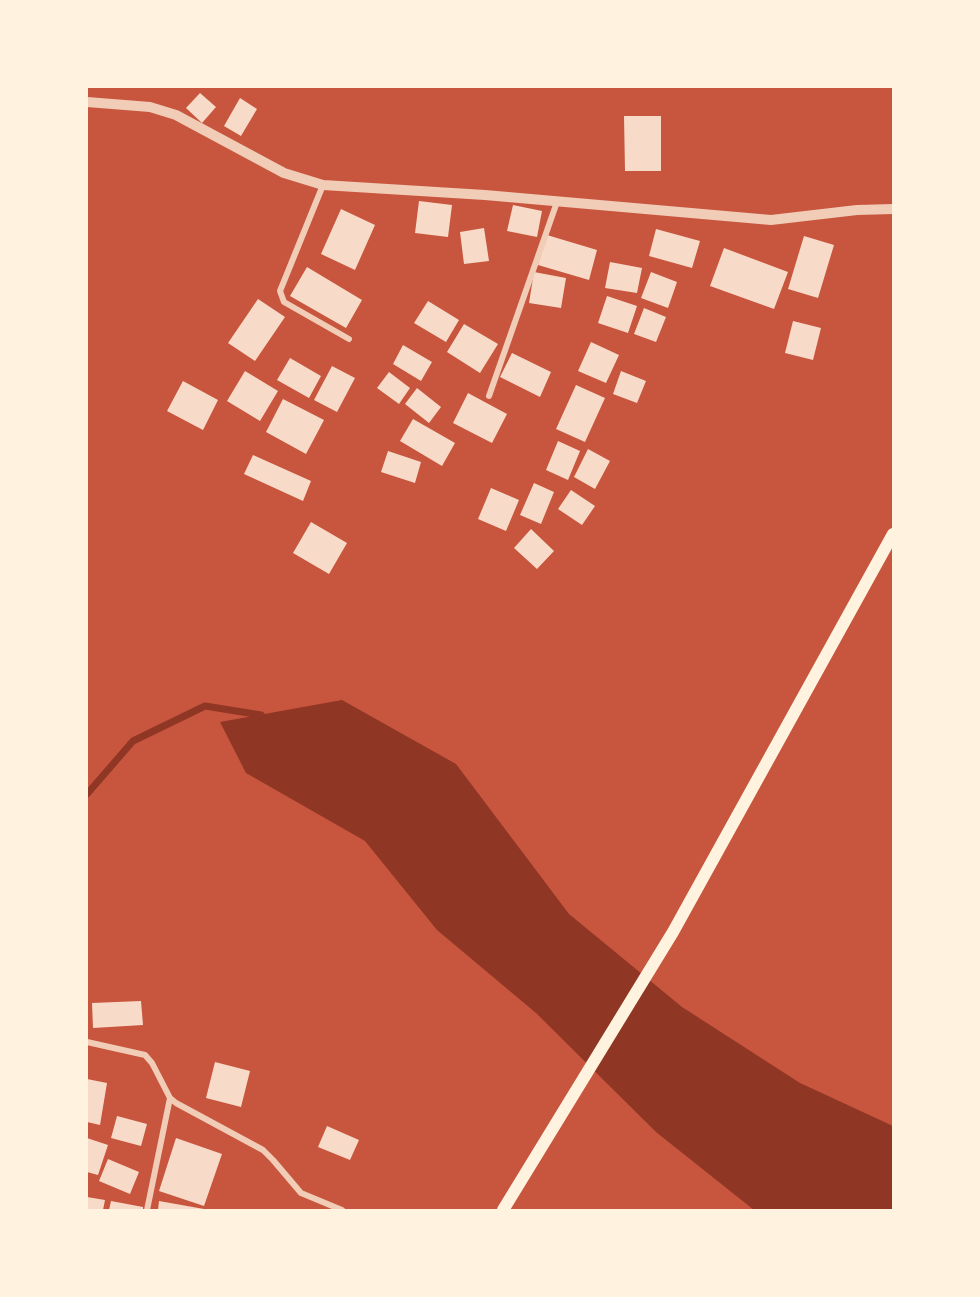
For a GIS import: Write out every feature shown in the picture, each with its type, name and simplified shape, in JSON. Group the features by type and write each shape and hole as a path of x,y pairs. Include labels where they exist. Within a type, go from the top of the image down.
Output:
{"main road":[{"path":"503,1210 673,932 893,534"}],"street":[{"path":"87,102 139,105 176,115 284,173 323,185 473,194 771,220 857,210 893,209"},
{"path":"323,185 280,291 284,302 349,339"},
{"path":"489,396 557,202"},
{"path":"87,1042 145,1055 152,1063 170,1098 262,1150 301,1193 342,1210"},
{"path":"147,1210 170,1098"}],"shaded area":[{"path":"342,700 456,764 569,914 682,1007 800,1083 893,1126 893,1210 754,1210 656,1132 536,1013 437,930 365,841 246,773 220,722"}],"building":[{"path":"200,93 216,107 202,123 186,108"},
{"path":"240,98 257,109 241,136 224,126"},
{"path":"624,116 661,116 661,171 625,171"},
{"path":"419,201 452,205 448,237 415,233"},
{"path":"513,205 542,211 537,237 507,231"},
{"path":"341,209 375,225 355,270 321,254"},
{"path":"484,228 489,261 464,264 460,232"},
{"path":"656,229 700,241 692,268 649,256"},
{"path":"547,235 597,250 589,280 538,265"},
{"path":"804,236 834,245 818,298 788,289"},
{"path":"724,248 788,272 774,309 710,286"},
{"path":"610,262 642,268 637,293 605,288"},
{"path":"307,267 362,300 346,328 290,296"},
{"path":"534,272 566,278 561,308 529,303"},
{"path":"651,272 677,282 668,308 641,298"},
{"path":"607,296 637,306 628,333 598,323"},
{"path":"258,299 285,317 255,361 228,343"},
{"path":"428,301 459,320 446,342 414,323"},
{"path":"644,308 666,317 656,342 634,334"},
{"path":"793,321 821,328 813,360 785,353"},
{"path":"464,324 498,344 480,373 447,352"},
{"path":"591,342 619,355 606,383 578,371"},
{"path":"403,345 432,362 421,381 393,364"},
{"path":"512,353 551,372 540,397 500,377"},
{"path":"290,358 321,376 309,398 277,380"},
{"path":"332,366 355,378 337,412 314,400"},
{"path":"245,371 278,391 260,421 227,401"},
{"path":"621,371 646,381 637,403 613,394"},
{"path":"389,372 410,388 399,404 377,388"},
{"path":"183,381 218,400 203,430 167,411"},
{"path":"576,385 605,398 585,442 556,429"},
{"path":"417,388 441,407 429,423 405,404"},
{"path":"468,393 507,414 492,443 453,423"},
{"path":"283,399 324,420 306,454 266,432"},
{"path":"413,419 455,443 442,466 400,441"},
{"path":"558,441 580,451 568,480 546,470"},
{"path":"588,449 610,461 595,489 574,477"},
{"path":"388,451 421,462 415,483 381,472"},
{"path":"253,455 311,481 303,501 244,474"},
{"path":"534,483 554,492 541,524 520,515"},
{"path":"491,488 519,500 506,531 478,519"},
{"path":"571,490 595,506 582,525 558,509"},
{"path":"311,522 347,543 329,574 293,553"},
{"path":"531,529 554,551 537,569 514,548"},
{"path":"141,1001 143,1025 93,1028 92,1003"},
{"path":"215,1062 250,1071 241,1107 206,1098"},
{"path":"87,1079 107,1083 100,1125 87,1122"},
{"path":"117,1116 147,1124 141,1146 111,1138"},
{"path":"327,1126 359,1140 350,1160 318,1147"},
{"path":"87,1138 108,1145 98,1175 87,1172"},
{"path":"176,1138 222,1154 204,1206 159,1191"},
{"path":"108,1159 139,1172 130,1194 99,1181"},
{"path":"87,1197 105,1200 103,1210 87,1210"},
{"path":"111,1201 143,1207 143,1210 109,1210"},
{"path":"159,1201 204,1209 204,1210 158,1210"}],"waterway":[{"path":"87,794 133,741 205,706 261,715"}]}
